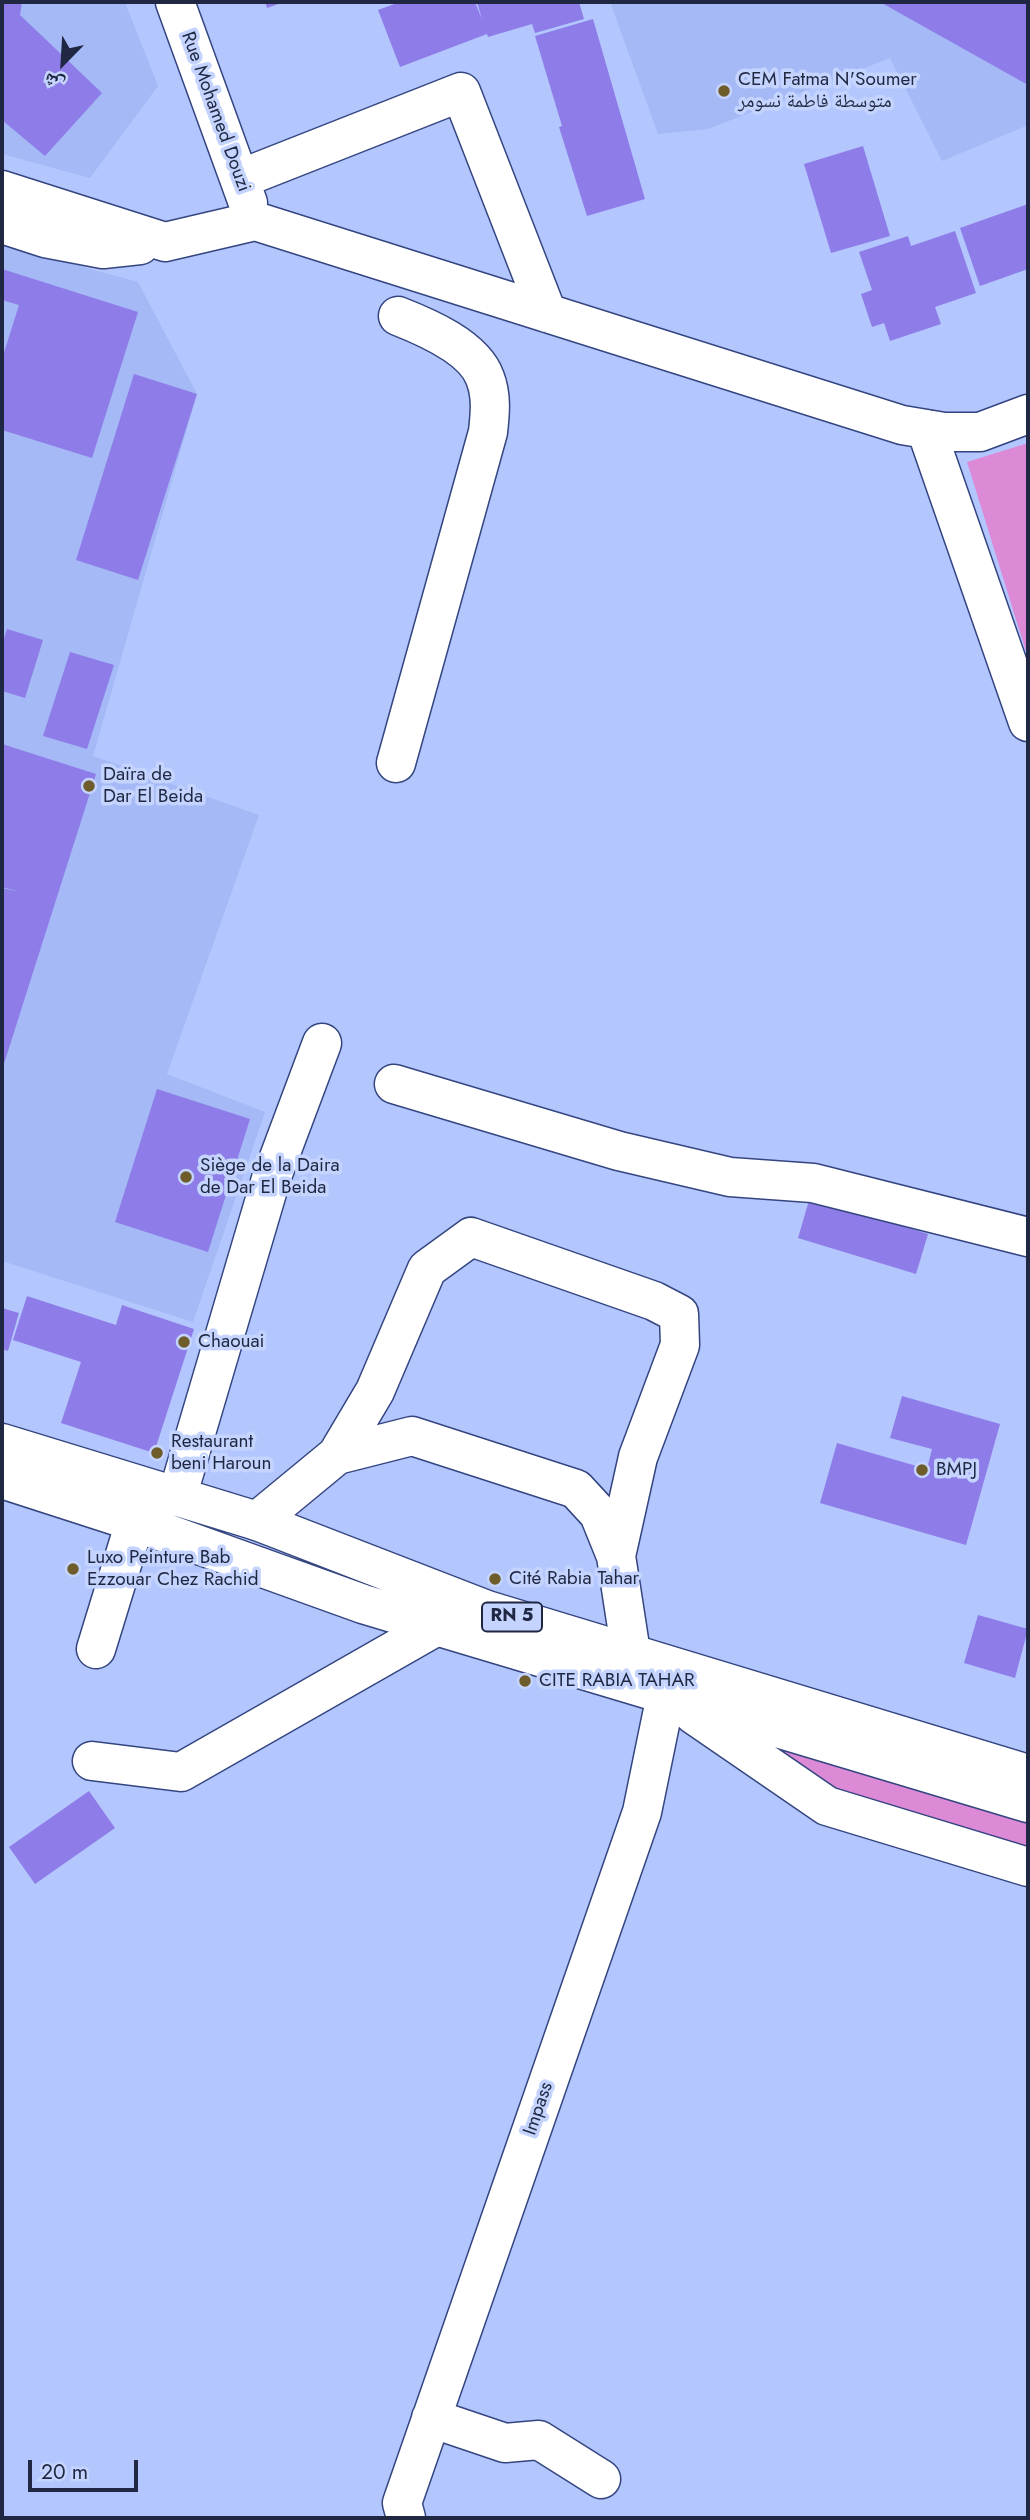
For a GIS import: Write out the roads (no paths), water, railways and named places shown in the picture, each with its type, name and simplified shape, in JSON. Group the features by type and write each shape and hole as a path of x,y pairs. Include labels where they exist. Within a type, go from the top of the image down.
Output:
{"main road":[{"name":"Rue Mohamed Douzi","path":"175,2 255,221"},
{"path":"240,179 461,92 547,313"},
{"path":"2,190 165,242"},
{"path":"2,224 45,238 103,249 165,242 255,221 902,425 944,432 980,432 1028,414"},
{"path":"396,763 488,432 491,404 485,376 468,355 437,332 397,316"},
{"path":"926,429 1028,722"},
{"path":"177,1497 271,1179 322,1044"},
{"path":"394,1084 632,1154 730,1177 813,1183 1028,1237"},
{"path":"257,1521 337,1455 375,1391 427,1269 471,1237 654,1301 679,1314 680,1345 638,1457 616,1556"},
{"path":"337,1455 412,1436 576,1489 599,1514 616,1556 631,1653"},
{"name":"RN 5","path":"2,1443 257,1521 486,1610 1028,1774"},
{"name":"RN 5","path":"2,1479 135,1522 363,1604 1028,1803"},
{"path":"96,1648 135,1522"},
{"path":"92,1760 181,1772 437,1626"},
{"path":"666,1695 827,1806 1028,1867"},
{"name":"Impass","path":"406,2518 402,2503 642,1812 666,1695"},
{"path":"431,2417 505,2443 539,2440 601,2479"}],"place":[{"name":"CEM Fatma N'Soumer متوسطة فاطمة نسومر","path":"724,91"},
{"name":"Daïra de Dar El Beida","path":"89,786"},
{"name":"Siège de la Daira de Dar El Beida","path":"186,1177"},
{"name":"Chaouai","path":"184,1342"},
{"name":"Restaurant beni Haroun","path":"157,1453"},
{"name":"BMPJ","path":"922,1470"},
{"name":"Luxo Peinture Bab Ezzouar Chez Rachid","path":"73,1569"},
{"name":"Cité Rabia Tahar","path":"495,1579"},
{"name":"CITE RABIA TAHAR","path":"525,1681"}]}
